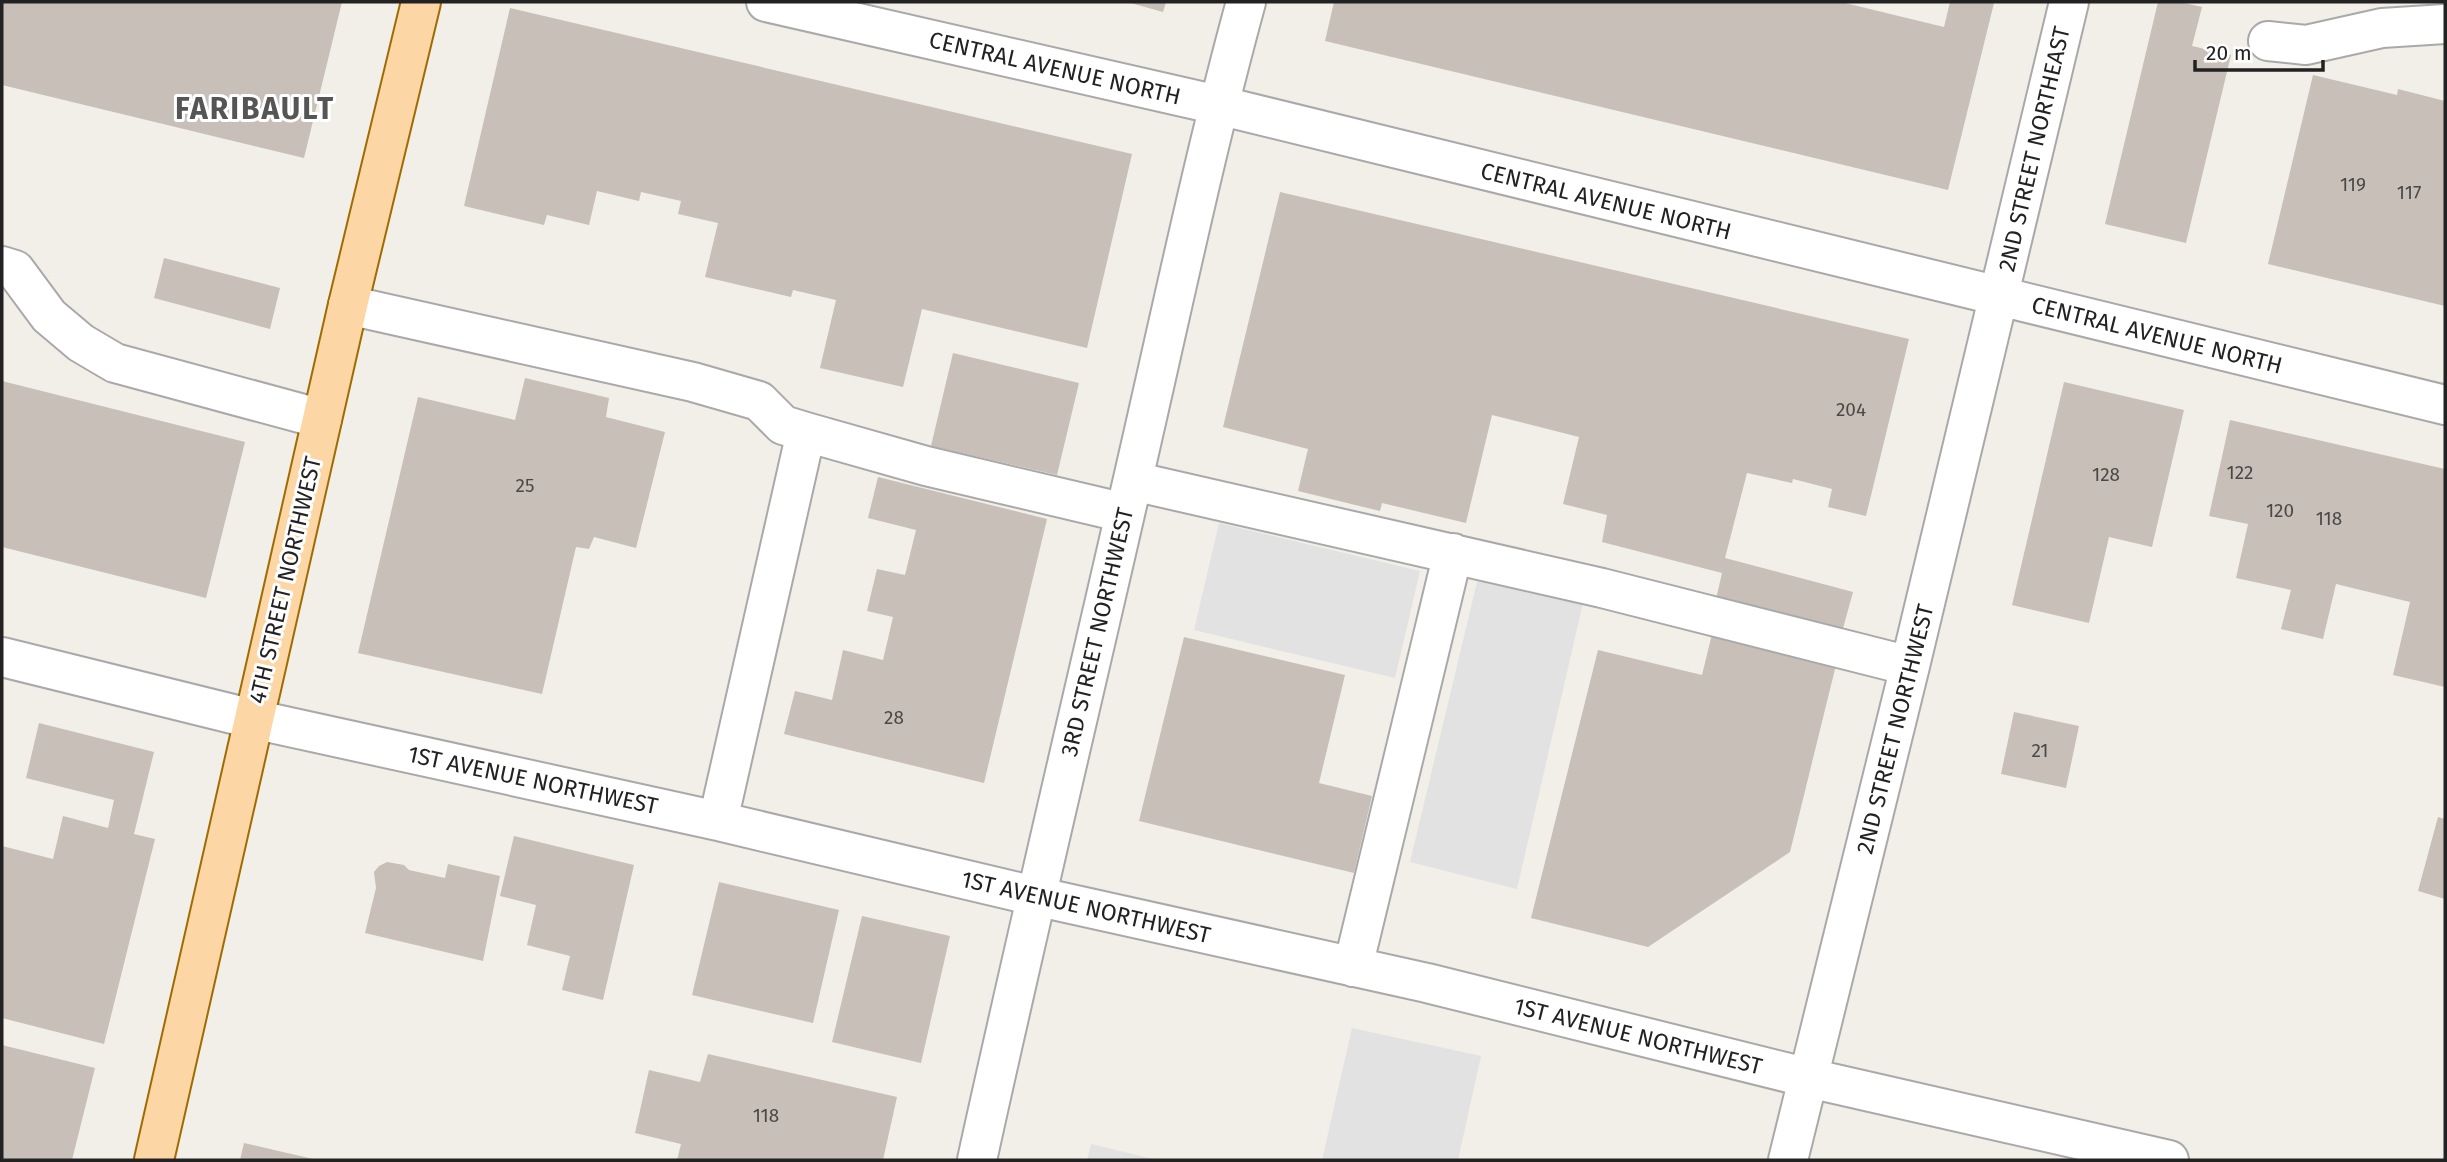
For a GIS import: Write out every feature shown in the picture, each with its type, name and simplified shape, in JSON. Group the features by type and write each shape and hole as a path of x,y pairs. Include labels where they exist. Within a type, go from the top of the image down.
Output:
{"main road":[{"name":"4TH STREET NORTHWEST","path":"154,1160 348,305 421,2"}],"street":[{"name":"CENTRAL AVENUE NORTH","path":"766,2 1218,105 2445,405"},
{"name":"3RD STREET NORTHWEST","path":"977,1160 1035,896 1218,105 1246,2"},
{"name":"2ND STREET NORTHEAST","path":"1998,297 2069,2"},
{"path":"2268,41 2306,45 2382,28 2445,24"},
{"path":"2,266 15,270 49,316 81,343 115,363 322,419"},
{"name":"2ND STREET NORTHWEST","path":"1788,1160 1998,297"},
{"path":"348,305 694,382 759,401 783,425 926,466 1129,497 1453,553 1910,666"},
{"path":"719,821 806,432"},
{"path":"1353,967 1453,553"},
{"name":"1ST AVENUE NORTHWEST","path":"2,657 253,719 719,821 1035,896 1353,967 1809,1078 2169,1160"}],"shaded area":[{"path":"1219,523 1420,571 1395,678 1194,630"},
{"path":"1478,578 1583,603 1517,889 1410,862"},
{"path":"1352,1028 1481,1056 1458,1160 1322,1160"},
{"path":"1091,1144 1158,1160 1087,1160"}],"building":[{"path":"2,2 342,2 304,158 2,85"},
{"path":"1127,2 1166,2 1163,12"},
{"path":"1334,2 1841,2 1944,27 1950,2 1994,3 1948,190 1325,41"},
{"path":"2158,2 2180,2 2202,7 2192,46 2231,55 2186,243 2105,224"},
{"path":"510,8 1132,154 1087,348 922,309 903,387 820,368 836,300 793,290 791,297 705,277 718,223 678,214 681,201 641,192 639,201 597,191 589,225 547,215 544,225 464,206"},
{"path":"2313,75 2397,95 2398,89 2445,101 2445,306 2268,264"},
{"path":"1280,192 1909,339 1866,516 1828,507 1832,489 1793,479 1792,483 1747,473 1725,558 1853,592 1842,632 1716,599 1722,573 1602,542 1607,515 1563,504 1579,437 1492,415 1466,523 1382,503 1380,511 1298,491 1308,449 1223,427"},
{"path":"164,258 280,288 270,329 154,298"},
{"path":"953,353 1079,383 1057,475 931,446"},
{"path":"525,378 609,398 606,417 665,432 636,548 594,537 589,549 576,547 542,694 358,653 418,397 515,420"},
{"path":"2,381 245,442 206,598 2,547"},
{"path":"2064,382 2184,410 2152,547 2109,537 2089,623 2012,605"},
{"path":"2230,420 2445,469 2445,687 2393,675 2410,602 2336,584 2323,639 2281,629 2291,590 2236,578 2248,524 2209,516"},
{"path":"878,477 1047,519 984,783 784,734 795,691 832,700 843,650 883,660 893,617 867,611 877,569 905,575 916,530 868,518"},
{"path":"1712,634 1836,665 1790,852 1648,947 1531,918 1598,650 1702,675"},
{"path":"1184,637 1345,675 1319,783 1372,796 1354,873 1139,821"},
{"path":"2014,712 2079,726 2066,788 2001,774"},
{"path":"39,723 154,752 134,834 155,839 104,1044 2,1018 2,846 53,859 63,816 108,828 114,800 26,778"},
{"path":"2438,817 2445,819 2445,899 2418,891"},
{"path":"514,836 634,865 603,1000 562,990 570,956 527,945 536,905 500,896"},
{"path":"387,862 445,878 448,864 500,876 483,961 365,933 376,888 374,872"},
{"path":"719,882 839,910 813,1023 692,995"},
{"path":"862,916 950,936 921,1063 832,1042"},
{"path":"2,1045 95,1068 72,1160 2,1160"},
{"path":"708,1054 897,1097 883,1160 677,1160 681,1144 635,1133 649,1070 700,1082"},
{"path":"244,1143 313,1159 313,1160 240,1160"}],"district":[{"name":"FARIBAULT","path":"255,109"}]}
